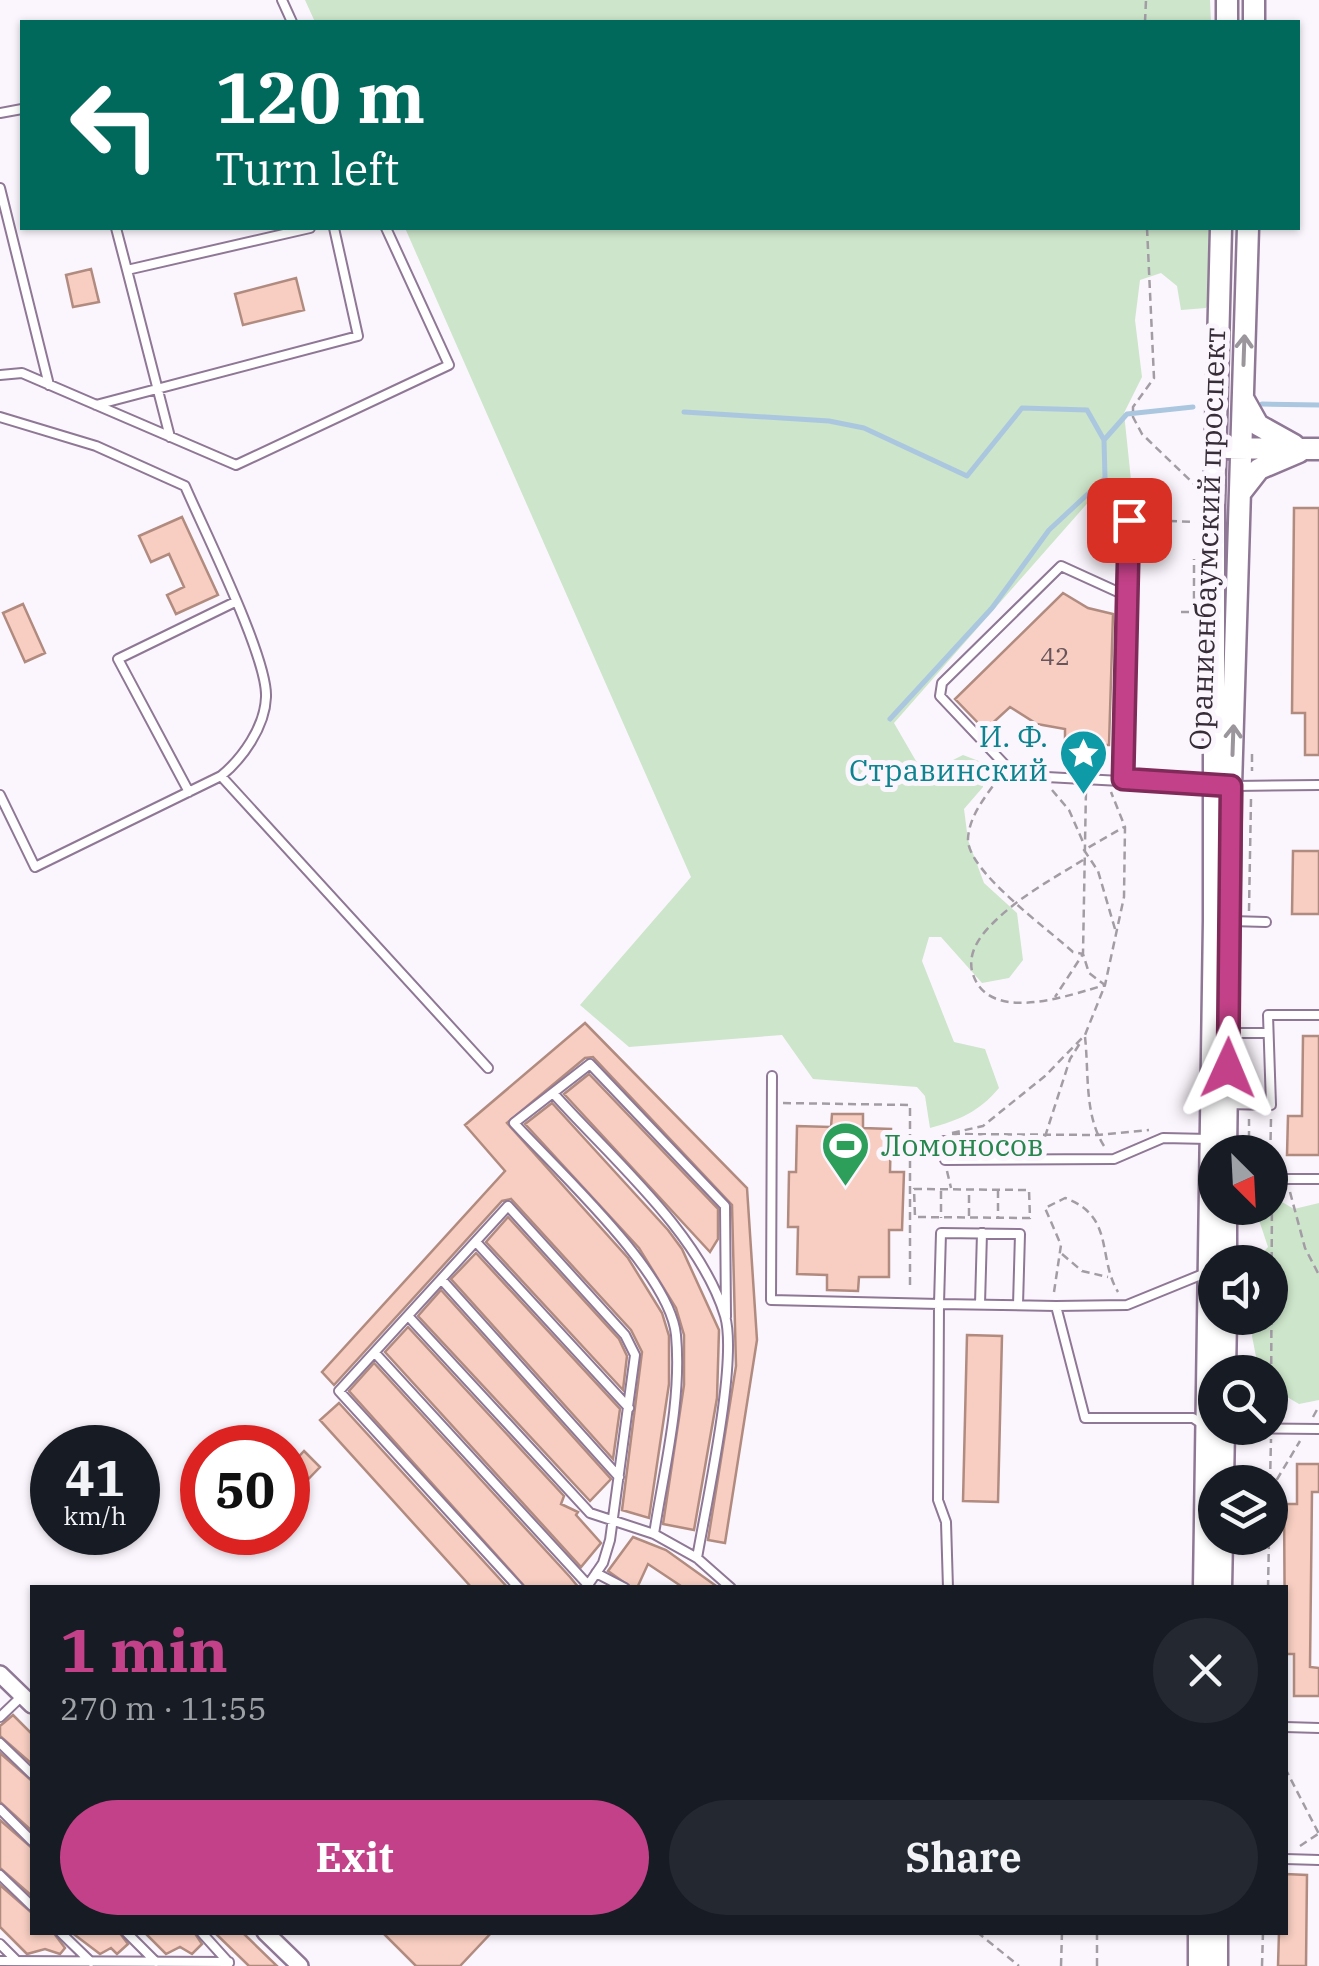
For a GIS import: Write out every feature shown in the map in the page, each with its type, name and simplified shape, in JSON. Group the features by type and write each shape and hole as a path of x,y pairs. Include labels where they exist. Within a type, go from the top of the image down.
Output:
{"main road":[{"name":"Ораниенбаумский проспект","path":"1209,1135 1219,1033 1222,921 1215,448 1221,230"},
{"name":"Ораниенбаумский проспект","path":"1222,786 1241,492 1248,230"},
{"path":"1243,395 1258,426 1295,446 1315,448"},
{"path":"1215,448 1315,448"},
{"path":"1241,492 1260,470 1315,448"},
{"name":"Ораниенбаумский проспект","path":"1219,1033 1226,1135"},
{"name":"Ораниенбаумский проспект","path":"1204,1585 1216,1445"},
{"path":"1222,1555 1222,1585"},
{"path":"1199,1935 1199,1966"},
{"path":"1217,1935 1217,1966"}],"street":[{"path":"0,1674 28,1700"},
{"path":"268,1935 300,1966"}],"lane":[{"path":"0,188 49,384"},
{"path":"116,230 170,437"},
{"path":"126,270 301,230"},
{"path":"96,405 358,336 334,230"},
{"path":"0,375 22,373 236,465 450,365 387,230"},
{"path":"0,417 96,446 185,486 235,602 266,697 244,758 221,776 35,868 0,795"},
{"path":"1123,779 1129,520"},
{"path":"1130,597 1061,566 942,684 940,696 1007,767 1040,778 1222,786 1319,785"},
{"path":"189,792 118,659 235,602"},
{"path":"221,776 488,1068"},
{"path":"1222,921 1266,922"},
{"path":"1227,1104 1271,1105 1268,1015 1319,1015"},
{"path":"1219,1033 1268,1034"},
{"path":"654,1534 677,1388 676,1330 654,1278 514,1122 590,1064 725,1206 726,1372 697,1558"},
{"path":"772,1076 771,1300 1127,1305 1198,1276"},
{"path":"553,1093 690,1244 726,1317"},
{"path":"944,1142 945,1160 1114,1160 1163,1138 1198,1140"},
{"path":"1288,1178 1319,1179"},
{"path":"516,1585 339,1390 508,1206 625,1336 635,1355 606,1552 588,1585"},
{"path":"948,1585 946,1522 938,1500 941,1233 1020,1234 1018,1305"},
{"path":"980,1304 982,1234"},
{"path":"476,1242 629,1408"},
{"path":"442,1280 619,1477"},
{"path":"1056,1306 1084,1418 1198,1420"},
{"path":"410,1316 590,1513 654,1534 697,1558 728,1585"},
{"path":"375,1353 586,1585"},
{"path":"1288,1428 1319,1430"},
{"path":"596,1573 620,1585"},
{"path":"0,1717 28,1700"},
{"path":"1288,1727 1319,1728"},
{"path":"0,1743 30,1772"},
{"path":"0,1809 30,1839"},
{"path":"1288,1858 1319,1860"},
{"path":"0,1875 30,1904"},
{"path":"63,1935 91,1962"},
{"path":"129,1935 156,1962"},
{"path":"204,1935 231,1964"},
{"path":"0,1944 17,1961"},
{"path":"0,1961 231,1964"}],"path":[{"path":"1147,230 1154,378 1133,407 1133,417 1142,434 1200,490"},
{"path":"1144,520 1201,522"},
{"path":"1007,767 976,810 968,843 981,870 1073,952 1083,954"},
{"path":"1040,778 1069,810 1098,871 1116,931"},
{"path":"1040,1160 1043,1136 1070,1059 1085,1035 1105,985 1124,897 1124,827 1106,779"},
{"path":"1086,780 1083,954 1089,973 1105,985"},
{"path":"1084,847 1124,827"},
{"path":"1084,859 1017,901 970,957 982,989 1003,1000 1054,998 1105,985"},
{"path":"1054,998 1083,954"},
{"path":"1085,1035 1045,1076 983,1126 946,1134 1098,1136 1157,1129"},
{"path":"1085,1035 1089,1096 1098,1136 1114,1160"},
{"path":"772,1103 910,1105 913,1206 914,1217 1030,1218 1029,1190 914,1189 913,1206 908,1302"},
{"path":"1271,1105 1271,1135"},
{"path":"945,1160 952,1190"},
{"path":"1288,1182 1306,1248 1319,1275"},
{"path":"941,1190 941,1218"},
{"path":"969,1218 970,1190"},
{"path":"998,1190 998,1218"},
{"path":"1030,1208 1045,1208 1065,1198 1080,1203 1099,1226 1108,1254 1108,1277 1127,1305"},
{"path":"904,1205 913,1206"},
{"path":"1045,1208 1061,1254 1058,1282 1045,1306"},
{"path":"1271,1225 1271,1355"},
{"path":"1061,1254 1082,1271 1108,1277"},
{"path":"1286,1465 1319,1406"},
{"path":"1268,1585 1269,1555"},
{"path":"1288,1774 1319,1833 1297,1848"},
{"path":"981,1935 1019,1966"},
{"path":"1061,1966 1062,1935"},
{"path":"1097,1935 1097,1966"},
{"path":"1262,1966 1263,1935"}],"green space":[{"path":"305,0 1210,0 1211,20 314,20"},
{"path":"406,230 1212,230 1212,297 1206,308 1181,310 1177,286 1161,273 1140,280 1135,320 1142,377 1124,413 1133,499 1092,498 894,723 916,761 937,768 963,755 984,763 983,787 964,809 968,840 984,883 1017,913 1023,960 1009,978 982,983 941,937 929,937 922,961 954,1042 985,1049 999,1088 976,1109 930,1128 925,1096 917,1087 813,1079 782,1035 629,1047 580,1005 691,877"},
{"path":"1319,1203 1319,1400 1299,1404 1288,1398 1288,1355 1256,1355 1252,1335 1288,1335 1288,1245 1267,1245 1261,1225 1288,1225 1288,1206 1294,1209"}],"building":[{"path":"91,269 99,302 73,307 66,275"},
{"path":"296,278 304,310 243,325 235,294"},
{"path":"1294,508 1319,508 1319,755 1305,755 1305,713 1292,713"},
{"path":"182,517 218,595 176,614 167,595 184,587 169,554 151,562 139,536"},
{"path":"1063,593 1088,608 1113,614 1109,745 1065,745 1065,729 1037,724 1010,707 985,730 955,699"},
{"path":"23,604 45,653 25,662 3,613"},
{"path":"1293,851 1319,851 1319,914 1292,914"},
{"path":"585,1023 747,1188 757,1340 725,1543 708,1540 736,1366 732,1205 593,1057 585,1058 507,1123 628,1258 662,1313 669,1336 669,1384 649,1518 622,1510 642,1352 631,1330 511,1199 502,1201 334,1385 322,1372 505,1171 465,1125"},
{"path":"1303,1036 1319,1036 1319,1155 1288,1155 1288,1116 1302,1116"},
{"path":"589,1074 718,1209 718,1239 710,1252 564,1094"},
{"path":"552,1103 682,1249 719,1330 717,1398 694,1530 663,1524 684,1385 684,1335 676,1308 639,1248 525,1124"},
{"name":"Ломоносов","path":"832,1114 863,1114 863,1128 891,1129 890,1172 904,1172 902,1230 889,1230 889,1277 859,1277 858,1291 827,1290 827,1275 797,1274 798,1227 788,1227 789,1172 796,1172 797,1126 831,1127"},
{"path":"508,1217 619,1339 627,1356 623,1390 486,1242"},
{"path":"476,1253 620,1409 613,1459 451,1279"},
{"path":"441,1290 611,1479 590,1501 418,1316"},
{"path":"408,1327 564,1496 561,1504 578,1512 576,1515 601,1543 581,1567 385,1352"},
{"path":"967,1335 1002,1336 998,1502 963,1501"},
{"path":"374,1363 577,1585 523,1585 349,1391"},
{"path":"339,1403 505,1585 469,1585 320,1420"},
{"path":"310,1457 320,1467 310,1477"},
{"path":"1297,1464 1319,1464 1319,1492 1312,1492 1310,1667 1319,1668 1319,1696 1294,1696 1294,1654 1288,1654 1288,1585 1285,1585 1288,1504 1297,1504"},
{"path":"633,1537 666,1550 715,1585 680,1585 648,1564 638,1585 628,1585 608,1571"},
{"path":"13,1715 30,1732 30,1762 0,1736 0,1726"},
{"path":"0,1753 30,1779 30,1829 0,1802"},
{"path":"0,1820 30,1846 30,1894 0,1868"},
{"path":"1288,1874 1307,1875 1306,1966 1278,1966 1279,1935 1288,1935"},
{"path":"0,1885 30,1911 30,1935 55,1935 65,1948 60,1954 45,1949 27,1954 0,1927"},
{"path":"75,1935 121,1935 128,1944 117,1954 111,1948 100,1954"},
{"path":"147,1935 196,1935 202,1944 192,1954 180,1947 166,1954"},
{"path":"217,1935 245,1935 277,1966 249,1966"},
{"path":"385,1935 489,1935 460,1966 416,1966"}],"waterway":[{"path":"1262,404 1319,405"},
{"path":"1104,440 1127,414 1193,407"},
{"path":"684,412 829,421 864,428 967,476 1022,408 1087,410 1104,440 1105,478 1049,530 992,608 890,719"}],"place":[{"name":"И. Ф. Стравинский","path":"1083,796"},
{"name":"Ломоносов","path":"846,1188"}],"route":[{"path":"1129,520 1123,779 1231,786 1228,1068"}]}
